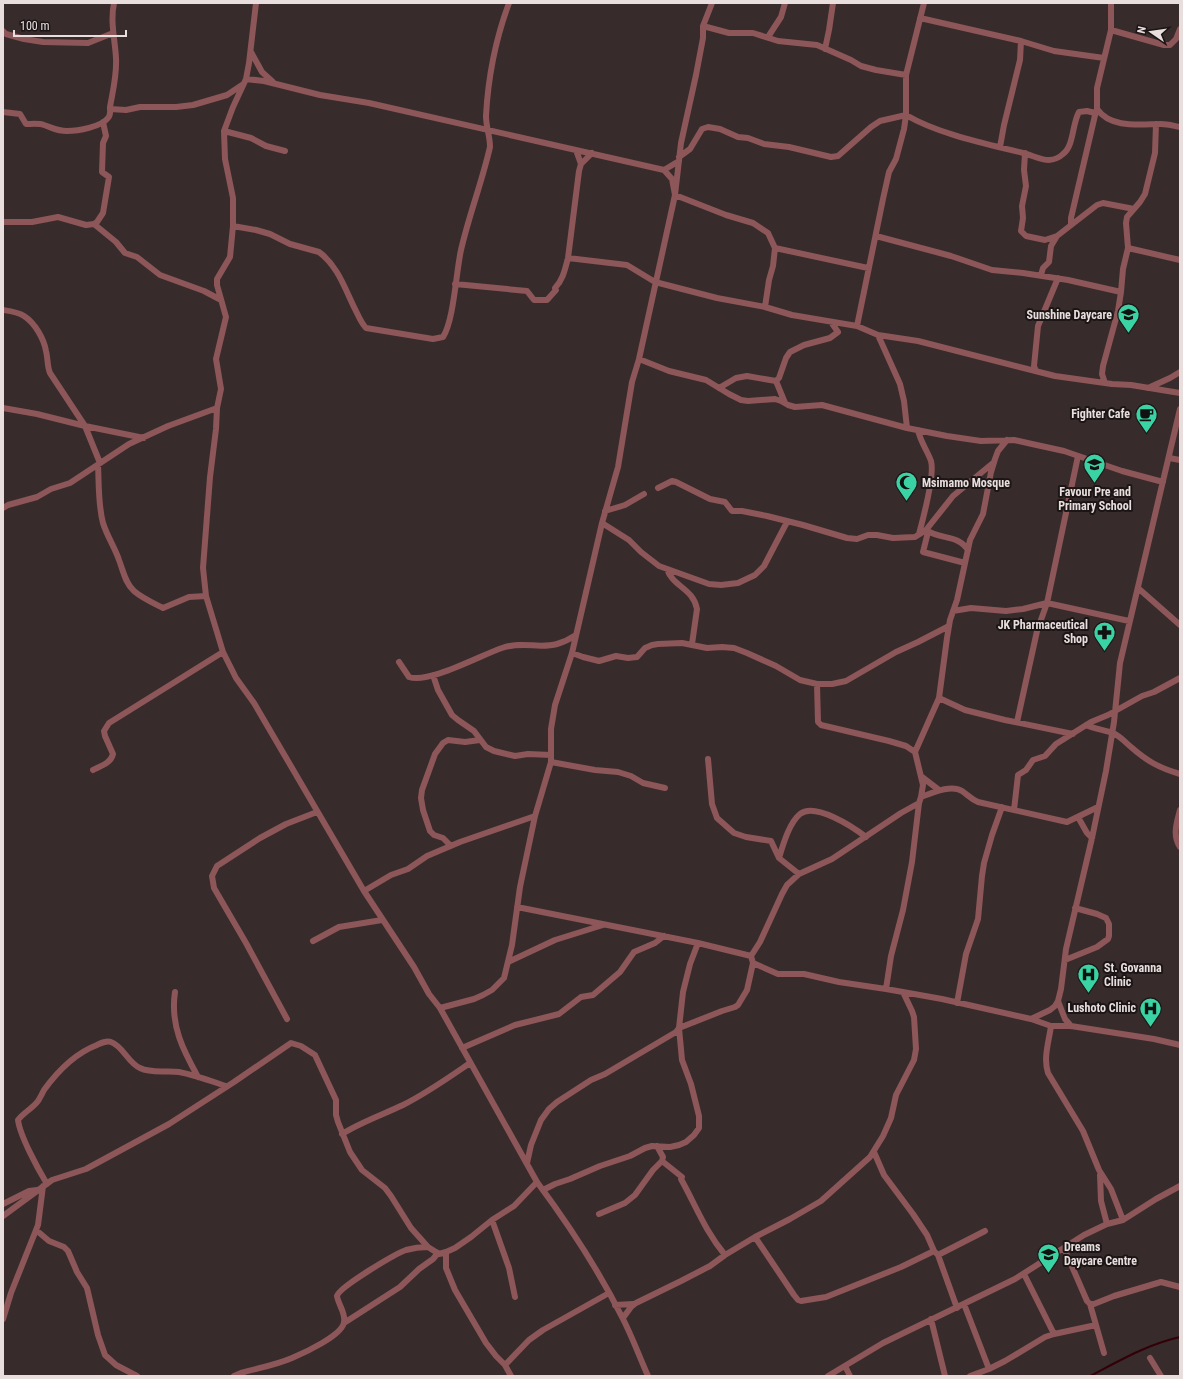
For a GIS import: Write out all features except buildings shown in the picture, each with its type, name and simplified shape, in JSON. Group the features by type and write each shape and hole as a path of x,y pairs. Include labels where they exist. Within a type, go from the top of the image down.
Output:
{"street":[{"path":"3,112 20,114 26,124 44,125 51,129 60,131 87,129 104,122 110,114 116,79 116,57 112,20 114,3"},
{"path":"256,3 251,52 245,82 224,131 224,159 233,198 233,226 230,257 217,279 217,285 226,317 216,360 221,389 217,408 210,477 203,568 206,596 223,652 236,678 254,703 364,891 414,967 429,994 440,1008 537,1182 591,1260 623,1318 648,1376"},
{"path":"233,226 270,234 280,239 319,252 323,255 338,274 361,320 369,329 433,339 441,338 444,335 454,297 455,284 466,228 490,146 486,116 492,70 509,3"},
{"path":"440,1008 474,999 492,990 504,978 512,945 517,907 535,816 551,762 551,729 554,712 572,653 605,510 618,467 632,382 639,359 675,195 679,159 703,38 703,26 712,3"},
{"path":"768,37 781,17 785,3"},
{"path":"825,49 834,3"},
{"path":"857,326 889,172 899,149 906,115 906,74 924,3"},
{"path":"1071,224 1071,218 1096,111 1098,88 1111,30 1111,3"},
{"path":"920,18 1054,50 1104,58"},
{"path":"703,26 729,33 753,33 778,41 816,45 851,60 861,66 876,70 906,74"},
{"path":"1111,30 1164,45 1170,45 1176,39 1180,29"},
{"path":"3,31 6,34 34,41 81,42 92,42 113,33"},
{"path":"1000,147 1020,60 1021,41"},
{"path":"251,52 262,72 274,83"},
{"path":"110,109 126,110 193,105 227,96 245,82 264,81 320,95 369,103 487,129 664,170 672,179 675,195"},
{"path":"664,170 690,149 702,129 708,127 720,129 738,137 748,138 764,144 838,156 880,121 906,115 945,132 1051,160 1065,154 1075,120 1079,112 1096,111 1115,122 1135,125 1163,124 1180,127"},
{"path":"3,222 32,222 58,217 86,225 97,222 103,213 109,177 102,172 103,143 106,136 104,122"},
{"path":"1105,383 1102,374 1103,366 1118,311 1123,269 1128,248 1127,217 1145,194 1150,179 1155,153 1156,124"},
{"path":"224,131 251,138 266,146 285,151"},
{"path":"576,150 581,164"},
{"path":"455,284 527,291 534,300 547,300 556,290 555,288 560,282 568,258 577,180 581,164 592,153"},
{"path":"1025,153 1024,170 1026,186 1022,206 1023,218 1021,231 1026,236 1045,240 1057,236"},
{"path":"675,195 726,215 753,223 768,233 775,248 765,307"},
{"path":"1041,276 1043,268 1049,262 1051,246 1057,236 1097,204 1103,203 1134,209"},
{"path":"94,224 116,242 125,253 137,257 160,275 204,291 221,300"},
{"path":"876,236 951,256 992,270 1058,278 1121,292"},
{"path":"775,248 868,268"},
{"path":"1128,248 1180,260"},
{"path":"568,258 627,265 655,282 717,298 765,307 792,315 857,326 878,335 918,341 1055,376 1180,393"},
{"path":"1036,370 1034,366 1038,326 1058,278"},
{"path":"3,310 22,315 32,323 45,346 50,373 85,426 99,464 100,507 103,523 114,546 127,581 133,590 163,608 189,597 206,596"},
{"path":"776,381 779,378 786,358 790,352 804,345 830,338 838,332 831,322"},
{"path":"878,335 900,384 904,401 907,428"},
{"path":"639,359 669,371 706,380 741,400 748,401 775,399 795,407 829,406 907,428 981,441 1007,440 1032,444 1078,456 1122,471 1163,482"},
{"path":"1148,388 1180,372"},
{"path":"719,388 736,378 747,376 776,381"},
{"path":"776,381 785,403"},
{"path":"3,408 37,414 85,426 144,438"},
{"path":"3,508 19,500 37,497 51,489 70,483 129,444 168,426 217,408"},
{"path":"1032,1019 1050,1010 1058,1000 1061,989 1064,960 1106,771 1115,712 1120,663 1180,409"},
{"path":"918,430 921,441 930,460 931,470 924,514 919,534"},
{"path":"886,989 912,862 920,800 922,777 916,752 939,698 949,626 954,611 970,540 983,514 993,463 998,451 1007,440"},
{"path":"1017,722 1037,631 1047,603 1078,456"},
{"path":"1169,458 1180,460"},
{"path":"965,562 923,552 927,531 953,496 993,463"},
{"path":"658,488 672,481 676,482 710,499 725,502 732,510 803,525 847,538 857,539 868,535 877,535 893,538 907,538 915,537 927,531"},
{"path":"605,510 629,503 644,494"},
{"path":"602,523 629,540 654,562 667,569 715,585 728,585 746,580 760,571 787,522"},
{"path":"927,531 933,535 958,540 968,550"},
{"path":"667,569 671,578 690,593 696,604 697,609 692,644"},
{"path":"1138,588 1180,625"},
{"path":"954,611 971,608 1006,611 1023,609 1047,603 1129,620"},
{"path":"572,653 582,658 599,661 616,656 628,658 637,657 645,648 658,644 682,643 707,648 734,648 776,666 800,680 817,684 832,684 846,681 896,652 949,626"},
{"path":"398,662 409,677 419,678 433,675 502,648 517,644 556,644 576,635"},
{"path":"93,770 111,761 113,757 104,730 109,723 223,652"},
{"path":"433,675 438,690 452,715 472,729 486,747 504,754 515,756 528,754 551,755"},
{"path":"1014,810 1018,775 1026,770 1033,760 1044,756 1056,744 1086,725 1115,712 1137,699 1180,678"},
{"path":"817,684 818,722 820,725 889,741 906,746 916,752"},
{"path":"939,698 965,710 1073,734"},
{"path":"1086,725 1112,733 1159,768 1180,774"},
{"path":"451,846 443,838 434,835 430,831 423,810 421,798 422,790 435,754 443,743 448,740 465,742 480,740"},
{"path":"708,759 712,804 717,818 734,833 771,841 779,858 799,874"},
{"path":"551,762 596,770 618,772 643,783 665,788"},
{"path":"922,777 939,790"},
{"path":"527,1163 531,1145 541,1120 549,1109 557,1102 591,1080 605,1074 664,1040 676,1032 679,1028 738,1005 747,990 753,963 751,956 760,942 782,894 788,885 799,874 832,859 920,800 939,790 961,790 970,799 1066,822 1098,807"},
{"path":"958,1003 966,954 978,919 983,870 992,835 1002,807"},
{"path":"779,858 788,832 796,818 804,811 810,810 823,813 838,819 855,828 866,837"},
{"path":"1180,810 1175,834 1180,847"},
{"path":"287,1019 214,888 212,876 216,866 260,838 286,824 317,812"},
{"path":"364,891 389,876 408,869 427,856 460,842 535,816"},
{"path":"1078,817 1087,833 1092,838"},
{"path":"517,907 698,943 751,956"},
{"path":"1064,960 1097,947 1108,939 1109,936 1109,924 1106,918 1075,908"},
{"path":"313,941 339,927 382,920"},
{"path":"508,962 555,940 604,924"},
{"path":"462,1048 516,1025 559,1014 581,997 593,995 620,972 634,952 655,943 664,936"},
{"path":"543,1190 600,1166 630,1156 645,1148 652,1146 670,1147 679,1145 686,1142 698,1130 700,1124 698,1108 682,1060 679,1028 683,992 690,964 698,943"},
{"path":"753,963 778,974 804,974 839,982 886,989 958,1003 1032,1019 1051,1026 1071,1026 1154,1039 1180,1045"},
{"path":"175,992 176,1026 183,1051 198,1077"},
{"path":"615,1305 633,1304 710,1266 755,1237 821,1201 865,1163 874,1152 891,1118 896,1095 914,1060 916,1049 914,1017 903,992"},
{"path":"1058,1000 1062,1011 1071,1026"},
{"path":"1051,1026 1045,1059 1048,1073 1083,1132 1099,1170 1111,1189 1123,1220"},
{"path":"3,1319 11,1293 36,1230 43,1187 18,1120 38,1101 51,1082 77,1056 91,1047 109,1041 121,1050 140,1069 179,1072 226,1086"},
{"path":"3,1216 52,1180 86,1169 169,1124 291,1043 301,1046 315,1055 319,1061 336,1100 336,1114 342,1134 350,1152 362,1170 385,1188 411,1228 428,1247 438,1253 446,1252 514,1206 537,1182"},
{"path":"342,1134 357,1125 418,1097 470,1063"},
{"path":"599,1214 625,1204 635,1195 653,1170 662,1161 663,1157 657,1146"},
{"path":"874,1152 884,1175 927,1235 936,1253 957,1308"},
{"path":"662,1161 682,1176 681,1179 705,1228 725,1255"},
{"path":"1099,1170 1101,1179 1101,1201 1107,1224"},
{"path":"828,1376 882,1343 957,1308 1024,1274 1084,1235 1107,1224 1123,1220 1180,1186"},
{"path":"3,1204 29,1191 43,1187"},
{"path":"492,1220 509,1268 515,1297"},
{"path":"36,1230 49,1242 64,1247 68,1251 77,1272 87,1288 98,1335 105,1355 116,1365 137,1376"},
{"path":"755,1237 794,1295 801,1301 826,1297 936,1253 985,1231"},
{"path":"234,1376 292,1358 325,1342 340,1331 344,1323 344,1317 337,1299 338,1292 387,1260 406,1250 428,1247"},
{"path":"1064,1248 1086,1301 1090,1304 1104,1353"},
{"path":"446,1252 446,1270 455,1290 486,1343 505,1365 511,1376"},
{"path":"344,1323 400,1287 438,1253"},
{"path":"1024,1274 1054,1334"},
{"path":"1090,1304 1161,1282 1180,1287"},
{"path":"505,1365 529,1340 539,1333 609,1293"},
{"path":"623,1318 633,1304"},
{"path":"964,1304 989,1369"},
{"path":"931,1319 945,1376"},
{"path":"970,1376 989,1369 1046,1337 1054,1334 1096,1326"},
{"path":"1150,1358 1161,1376"},
{"path":"845,1366 850,1376"}],"waterway":[{"path":"1090,1376 1145,1348 1180,1337"}],"place":[{"name":"Sunshine Daycare","path":"1128,334"},
{"name":"Fighter Cafe","path":"1146,434"},
{"name":"Favour Pre and Primary School","path":"1095,484"},
{"name":"Msimamo Mosque","path":"907,502"},
{"name":"JK Pharmaceutical Shop","path":"1104,652"},
{"name":"St. Govanna Clinic","path":"1089,994"},
{"name":"Lushoto Clinic","path":"1151,1028"},
{"name":"Dreams Daycare Centre","path":"1049,1274"}]}
